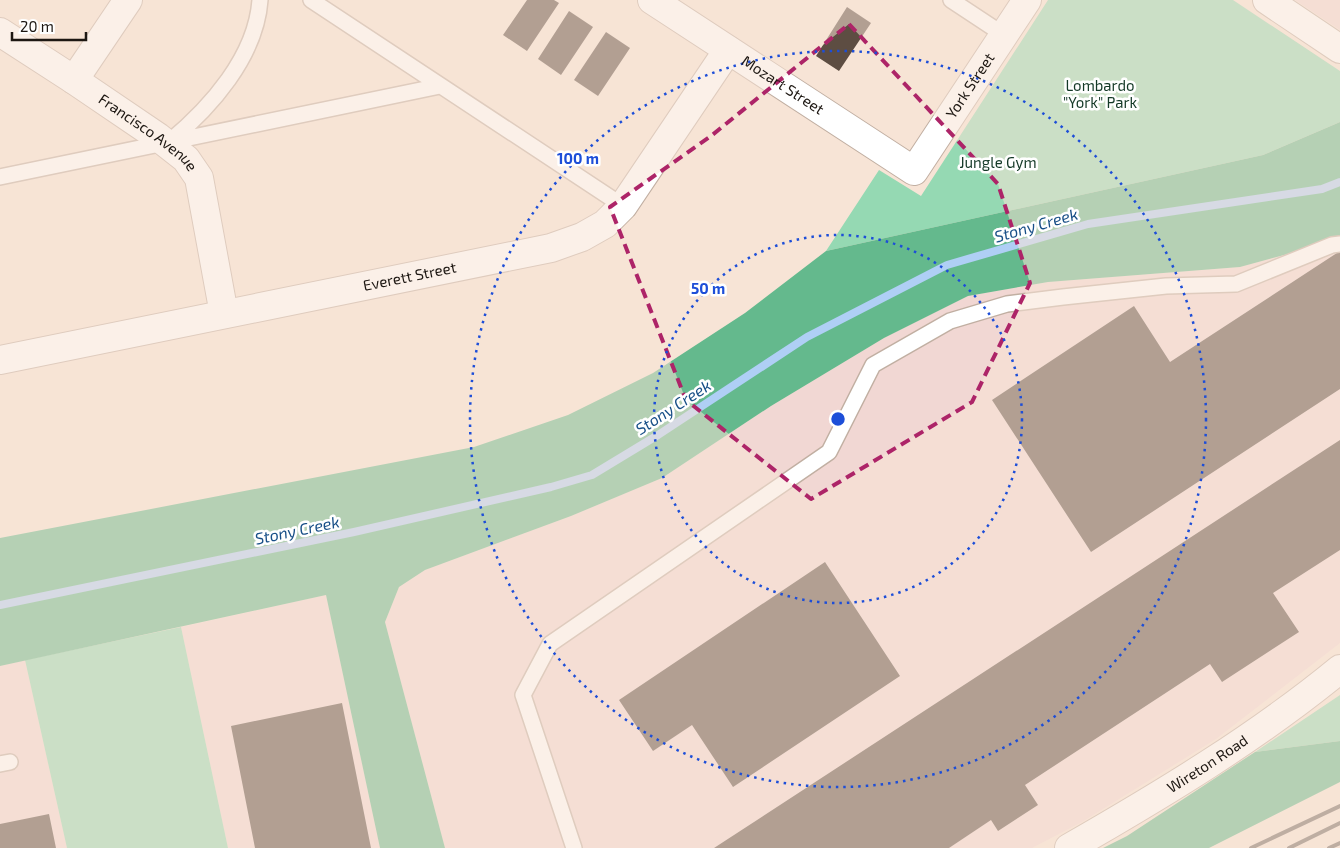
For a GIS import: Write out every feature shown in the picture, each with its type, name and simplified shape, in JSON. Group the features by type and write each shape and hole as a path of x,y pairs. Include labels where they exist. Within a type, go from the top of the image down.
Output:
{"street":[{"path":"74,80 128,0"},
{"name":"Mozart Street","path":"652,0 914,171"},
{"name":"York Street","path":"914,171 1027,0"},
{"path":"1267,0 1340,49"},
{"name":"Francisco Avenue","path":"0,32 74,80 186,158 199,178 224,314"},
{"name":"Everett Street","path":"0,360 551,248 582,237 605,224 623,206 728,50"},
{"name":"Wireton Road","path":"1069,848 1174,786 1253,734 1340,669"}],"lane":[{"path":"167,144 191,124 217,96 242,58 255,28 260,0"},
{"path":"311,0 623,206"},
{"path":"951,0 1004,35"},
{"path":"0,177 167,144 440,86"},
{"path":"574,848 523,695 550,644 829,452 873,365 950,321 1007,304 1166,286 1236,284 1332,244 1340,244"}],"highlighted area":[{"path":"849,24 998,184 1030,283 972,402 811,499 686,400 610,207 711,136"}],"shaded area":[{"path":"1295,0 1340,0 1340,30"},
{"path":"1340,235 1340,643 1216,739 1082,822 1032,848 445,848 385,622 399,587 425,570 571,516 662,478 771,406 884,338 968,296 1048,282 1240,267 1299,251"},
{"path":"326,595 380,848 228,848 181,627"},
{"path":"25,660 67,848 0,848 0,666"}],"green space":[{"name":"Lombardo \"York\" Park","path":"1048,0 1233,0 1340,71 1340,122 1263,155 826,251 879,170 921,196"},
{"path":"1340,122 1340,235 1299,251 1240,267 1048,282 968,296 884,338 771,406 662,478 571,516 425,570 399,587 385,622 445,848 380,848 326,595 0,666 0,538 474,447 568,415 653,373 745,313 826,251 1263,155"},
{"path":"181,627 228,848 67,848 25,660"},
{"path":"1340,695 1340,741 1255,752"},
{"path":"1340,741 1340,782 1209,848 1103,848 1127,836 1255,752"}],"building":[{"path":"527,0 554,0 559,3 527,51 503,35"},
{"path":"847,7 871,23 839,71 816,56"},
{"path":"569,11 593,27 561,75 538,59"},
{"path":"606,32 630,48 598,96 574,80"},
{"path":"1340,251 1340,389 1091,552 992,400 1134,306 1170,362"},
{"path":"1340,440 1340,550 1273,593 1299,632 1222,682 1210,664 1025,785 1038,805 998,831 991,820 949,848 714,848"},
{"path":"825,562 900,676 733,787 692,725 653,751 619,700"},
{"path":"342,703 371,848 255,848 231,726"},
{"path":"49,814 56,848 0,848 0,824"}],"waterway":[{"name":"Stony Creek","path":"0,605 354,532 551,487 592,475 658,435 807,337 947,265 1088,224 1322,189 1340,182"}],"railway":[{"path":"1251,848 1340,806"},
{"path":"1289,848 1340,823"},
{"path":"1329,848 1340,843"}],"park label":[{"name":"Jungle Gym","path":"998,163"}]}
